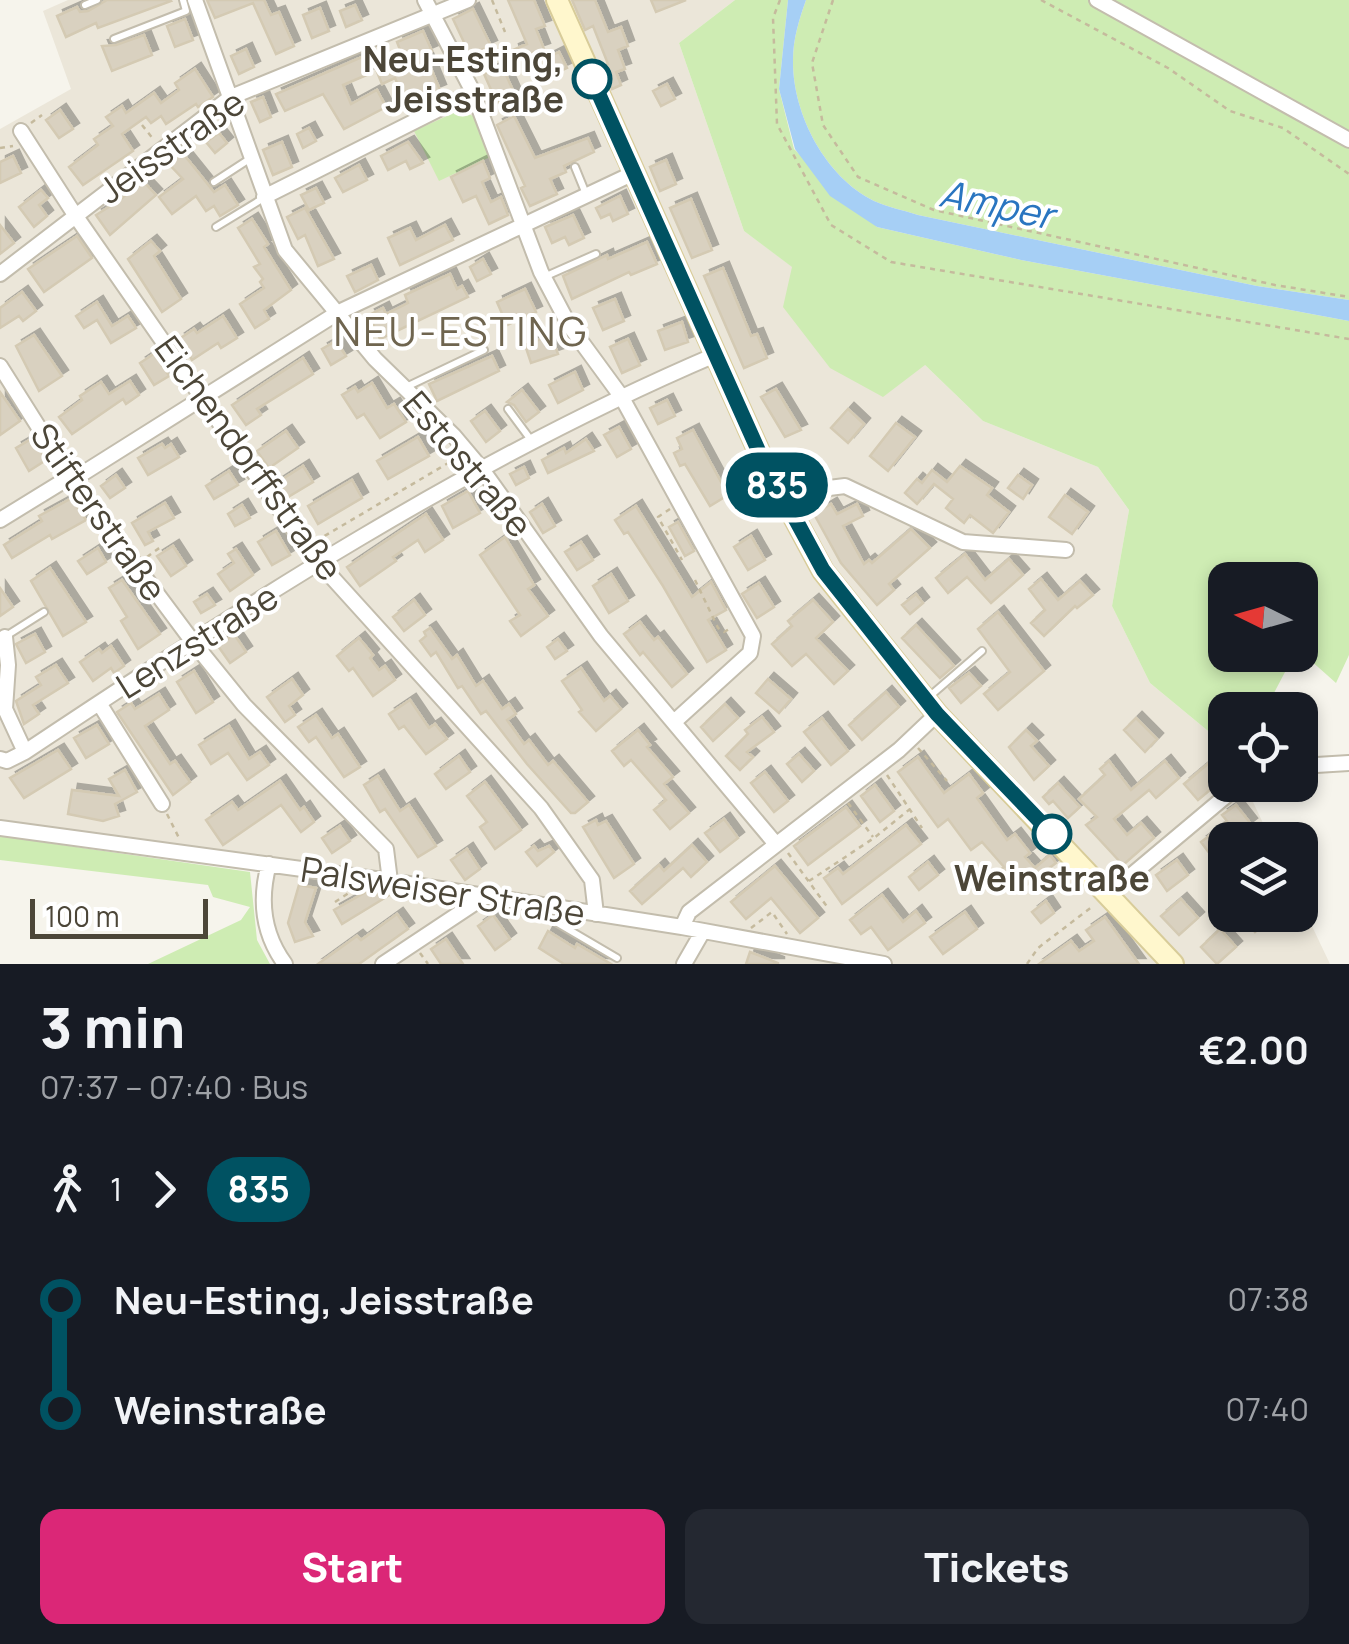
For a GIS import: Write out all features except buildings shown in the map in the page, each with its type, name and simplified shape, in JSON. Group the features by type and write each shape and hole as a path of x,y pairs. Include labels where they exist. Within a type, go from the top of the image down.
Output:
{"street":[{"name":"Estostraße","path":"194,0 286,250 374,359 481,468 601,636 777,842"},
{"path":"425,0 473,92 544,276 569,325 621,396 753,636 750,653 674,722"},
{"name":"Jeisstraße","path":"0,274 231,96 468,0"},
{"path":"557,0 759,452 823,570 932,707 1174,964"},
{"path":"1096,0 1349,140"},
{"path":"264,197 473,92"},
{"name":"Eichendorffstraße","path":"22,134 319,564 541,808 592,880 596,914"},
{"path":"0,520 84,472 339,312 634,172"},
{"name":"Lenzstraße","path":"0,759 25,752 193,642 481,468 621,396 715,355"},
{"name":"Stifterstraße","path":"0,366 70,477 193,642 247,708 386,849 390,882"},
{"path":"792,512 828,488 845,486 963,542 1066,550"},
{"path":"5,637 5,709 25,752"},
{"path":"99,703 162,804"},
{"path":"682,928 689,912 911,739 932,707"},
{"path":"1318,765 1349,763"},
{"path":"1109,894 1219,802"},
{"name":"Palsweiser Straße","path":"0,828 366,878 884,964"},
{"path":"269,864 262,911 271,945 285,964"},
{"path":"383,964 484,897"},
{"path":"684,964 703,931"}],"lane":[{"path":"84,5 97,0"},
{"path":"114,39 186,11 182,0"},
{"path":"214,182 251,158"},
{"path":"575,167 586,194"},
{"path":"216,227 264,197"},
{"path":"544,276 596,254"},
{"path":"404,388 484,350"},
{"path":"508,409 532,442"},
{"path":"5,637 44,612"},
{"path":"932,707 982,651"},
{"path":"554,921 617,958"}],"path":[{"path":"492,0 506,32"},
{"path":"780,0 773,18 777,124 830,225 891,262 1349,339"},
{"path":"833,0 812,63 823,125 858,177 934,210 1275,285 1349,297"},
{"path":"1041,0 1168,68 1230,112 1283,128 1349,174"},
{"path":"142,125 161,150"},
{"path":"0,148 10,148 22,134"},
{"path":"306,547 467,452"},
{"path":"679,503 658,516 682,560"},
{"path":"135,565 162,546"},
{"path":"695,580 718,628 724,632 744,621"},
{"path":"911,739 946,781"},
{"path":"880,764 922,828"},
{"path":"842,794 874,838"},
{"path":"162,804 181,841"},
{"path":"809,881 910,809"},
{"path":"777,842 828,908"},
{"path":"336,902 361,886 366,878"},
{"path":"1027,964 1038,948 1109,894"},
{"path":"738,937 772,912 798,948"}],"shaded area":[{"path":"68,0 735,0 679,43 744,231 925,365 983,421 1098,467 1129,510 1112,606 1150,683 1208,731 1208,802 1253,802 1262,822 1208,822 1208,932 1315,932 1330,964 285,964 271,945 268,864 0,819 0,129 71,89 43,11"}],"green space":[{"path":"735,0 788,0 779,89 794,149 877,227 1021,260 1349,321 1349,655 1336,683 1318,667 1318,562 1208,562 1208,672 1285,672 1274,692 1208,692 1208,731 1150,683 1112,606 1129,510 1098,467 983,421 925,365 883,397 830,368 783,307 792,267 744,231 679,43"},
{"path":"806,0 1349,0 1349,300 1257,286 918,215 874,201 856,190 827,160 805,122 793,60"},
{"path":"460,110 473,116 490,157 439,181 414,131"},
{"path":"0,836 250,872 257,940 270,964 148,964 241,920 250,907 213,897 208,885 0,860"}],"water":[{"path":"788,0 806,0 793,60 805,122 827,160 856,190 874,201 918,215 1257,286 1349,300 1349,321 1021,260 877,227 830,196 795,149 779,89"}],"bus line":[{"name":"835","path":"592,79 759,452 823,570 937,714 1052,834"}],"place":[{"name":"Neu-Esting, Jeisstraße","path":"592,79"},
{"name":"Weinstraße","path":"1052,834"}],"district":[{"name":"NEU-ESTING","path":"461,330"}],"water label":[{"name":"Amper","path":"997,203"}]}
